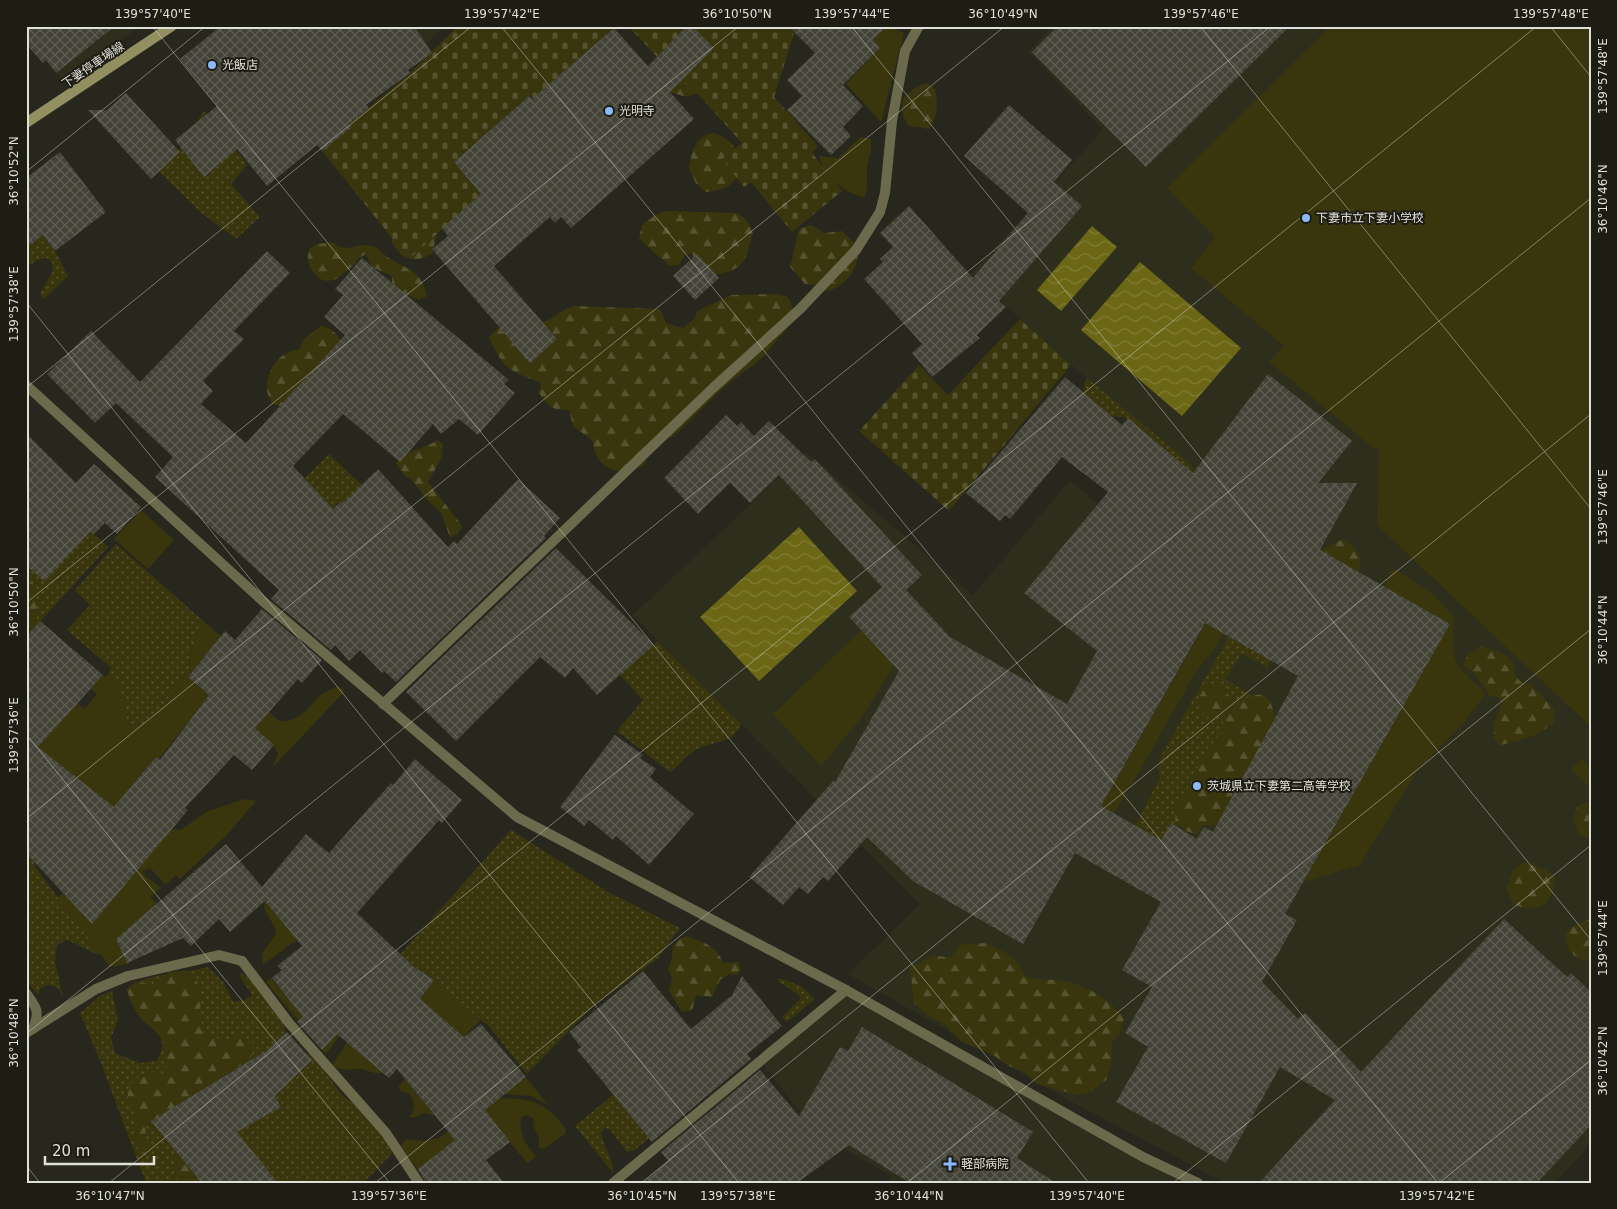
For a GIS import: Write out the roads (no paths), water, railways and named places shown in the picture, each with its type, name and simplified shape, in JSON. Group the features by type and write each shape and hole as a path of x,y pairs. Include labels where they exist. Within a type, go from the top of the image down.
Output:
{"main road":[{"name":"下妻停車場線","path":"26,123 172,26"}],"street":[{"path":"383,704 713,388 800,309 856,250 880,212 892,121 905,51 919,26"},
{"path":"26,385 265,603 517,816 846,990 1143,1157 1198,1183"},
{"path":"30,1031 96,989 128,976 219,955 242,960 289,1023 381,1127 419,1183"},
{"path":"613,1183 846,990"},
{"path":"26,993 37,1008 38,1018 30,1031"}],"water":[{"path":"1092,226 1117,247 1061,311 1037,290"},
{"path":"1140,262 1241,348 1182,416 1081,330"},
{"path":"799,527 857,591 759,681 700,617"}],"place":[{"name":"光飯店","path":"212,65"},
{"name":"光明寺","path":"609,111"},
{"name":"下妻市立下妻小学校","path":"1306,218"},
{"name":"茨城県立下妻第二高等学校","path":"1197,786"},
{"name":"軽部病院","path":"950,1164"}]}
